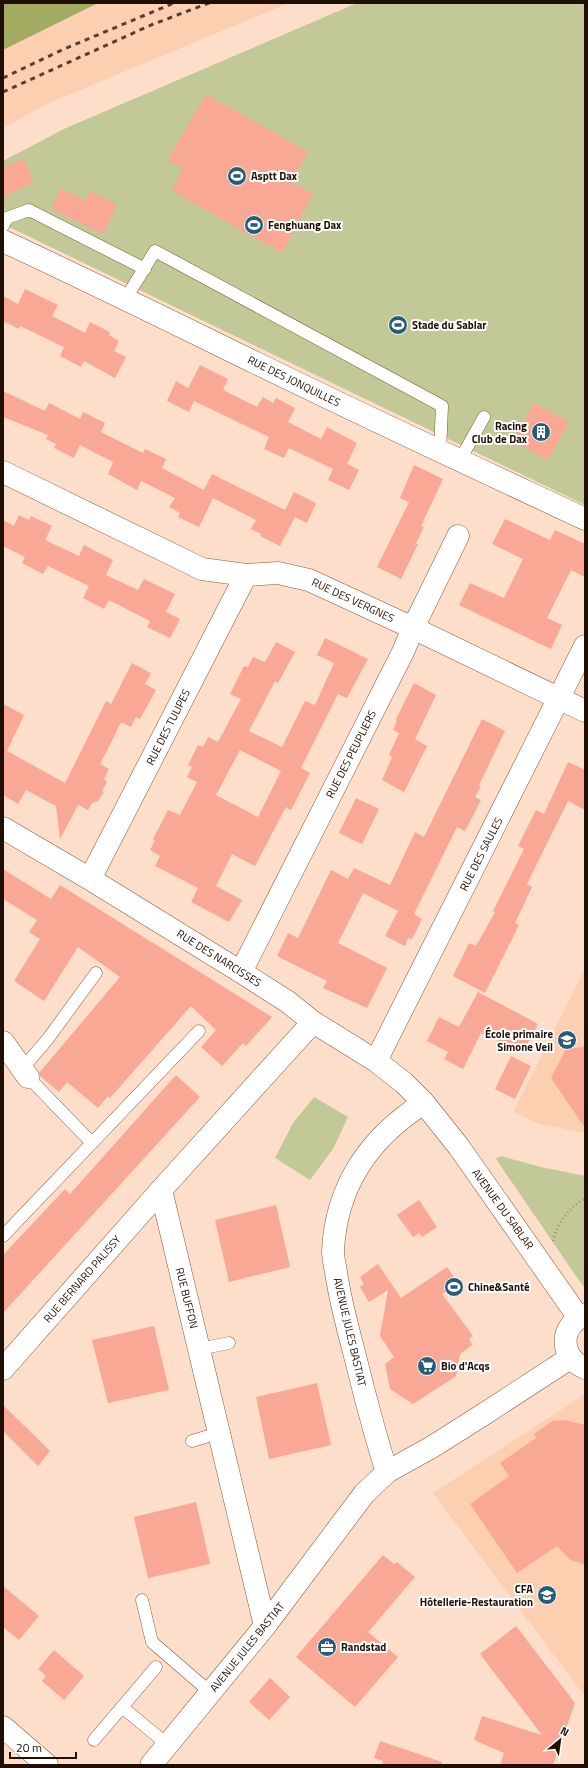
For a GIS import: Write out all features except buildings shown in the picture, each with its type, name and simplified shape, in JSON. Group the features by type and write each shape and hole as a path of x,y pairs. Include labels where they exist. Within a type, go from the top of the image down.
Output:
{"street":[{"name":"RUE DES JONQUILLES","path":"3,241 126,298 254,362 585,519"},
{"name":"RUE DES VERGNES","path":"3,472 202,569 246,574 278,573 309,580 413,628 585,711"},
{"name":"RUE DES PEUPLIERS","path":"241,972 402,652 458,536"},
{"name":"RUE DES TULIPES","path":"90,879 246,574"},
{"name":"RUE DES SAULES","path":"376,1061 585,646"},
{"name":"RUE DES NARCISSES","path":"3,828 90,879 288,1002 313,1022 376,1061 404,1083 424,1103"},
{"path":"161,1190 313,1022"},
{"path":"3,1042 25,1073"},
{"name":"AVENUE DU SABLAR","path":"424,1103 466,1157 582,1316"},
{"name":"AVENUE JULES BASTIAT","path":"386,1472 376,1441 339,1294 333,1252 340,1204 357,1167 381,1138 405,1115 424,1103"},
{"name":"RUE BUFFON","path":"161,1190 265,1626"},
{"name":"RUE BERNARD PALISSY","path":"3,1369 161,1190"},
{"path":"578,1363 565,1343 569,1328 582,1316"},
{"name":"AVENUE JULES BASTIAT","path":"152,1765 265,1626 364,1494 386,1472 578,1363"},
{"path":"3,1727 47,1765"}],"lane":[{"path":"3,226 7,218 29,210 145,268"},
{"path":"126,298 156,250 442,406 440,451"},
{"path":"460,460 484,417"},
{"path":"92,1143 25,1073 96,973"},
{"path":"3,1236 199,1031"},
{"path":"199,1349 229,1343"},
{"path":"192,1441 219,1433"},
{"path":"142,1600 152,1642 211,1693"},
{"path":"94,1740 156,1667"},
{"path":"122,1707 168,1745"}],"path":[{"path":"552,1243 556,1229 563,1217 572,1206 585,1198"}],"shaded area":[{"path":"98,3 289,3 47,104 3,128 3,50"},
{"name":"École primaire Simone Veil","path":"585,968 585,1133 537,1123 513,1112"},
{"name":"CFA Hôtellerie-Restauration","path":"585,1394 585,1697 433,1493"}],"green space":[{"path":"3,3 98,3 3,50"},
{"name":"Stade du Sablar","path":"357,3 585,3 585,505 3,224 3,161 66,128"},
{"path":"314,1097 348,1117 333,1149 310,1180 275,1158 293,1123"},
{"path":"501,1156 541,1167 585,1176 585,1288 496,1159"}],"railway":[{"path":"3,78 64,49 174,3"},
{"path":"3,92 151,25 209,3"}],"place":[{"name":"Asptt Dax","path":"237,176"},
{"name":"Fenghuang Dax","path":"254,225"},
{"name":"Stade du Sablar","path":"398,325"},
{"name":"Racing Club de Dax","path":"541,432"},
{"name":"École primaire Simone Veil","path":"567,1040"},
{"name":"Chine&Santé","path":"454,1287"},
{"name":"Bio d'Acqs","path":"427,1366"},
{"name":"CFA Hôtellerie-Restauration","path":"547,1595"},
{"name":"Randstad","path":"327,1647"}]}
